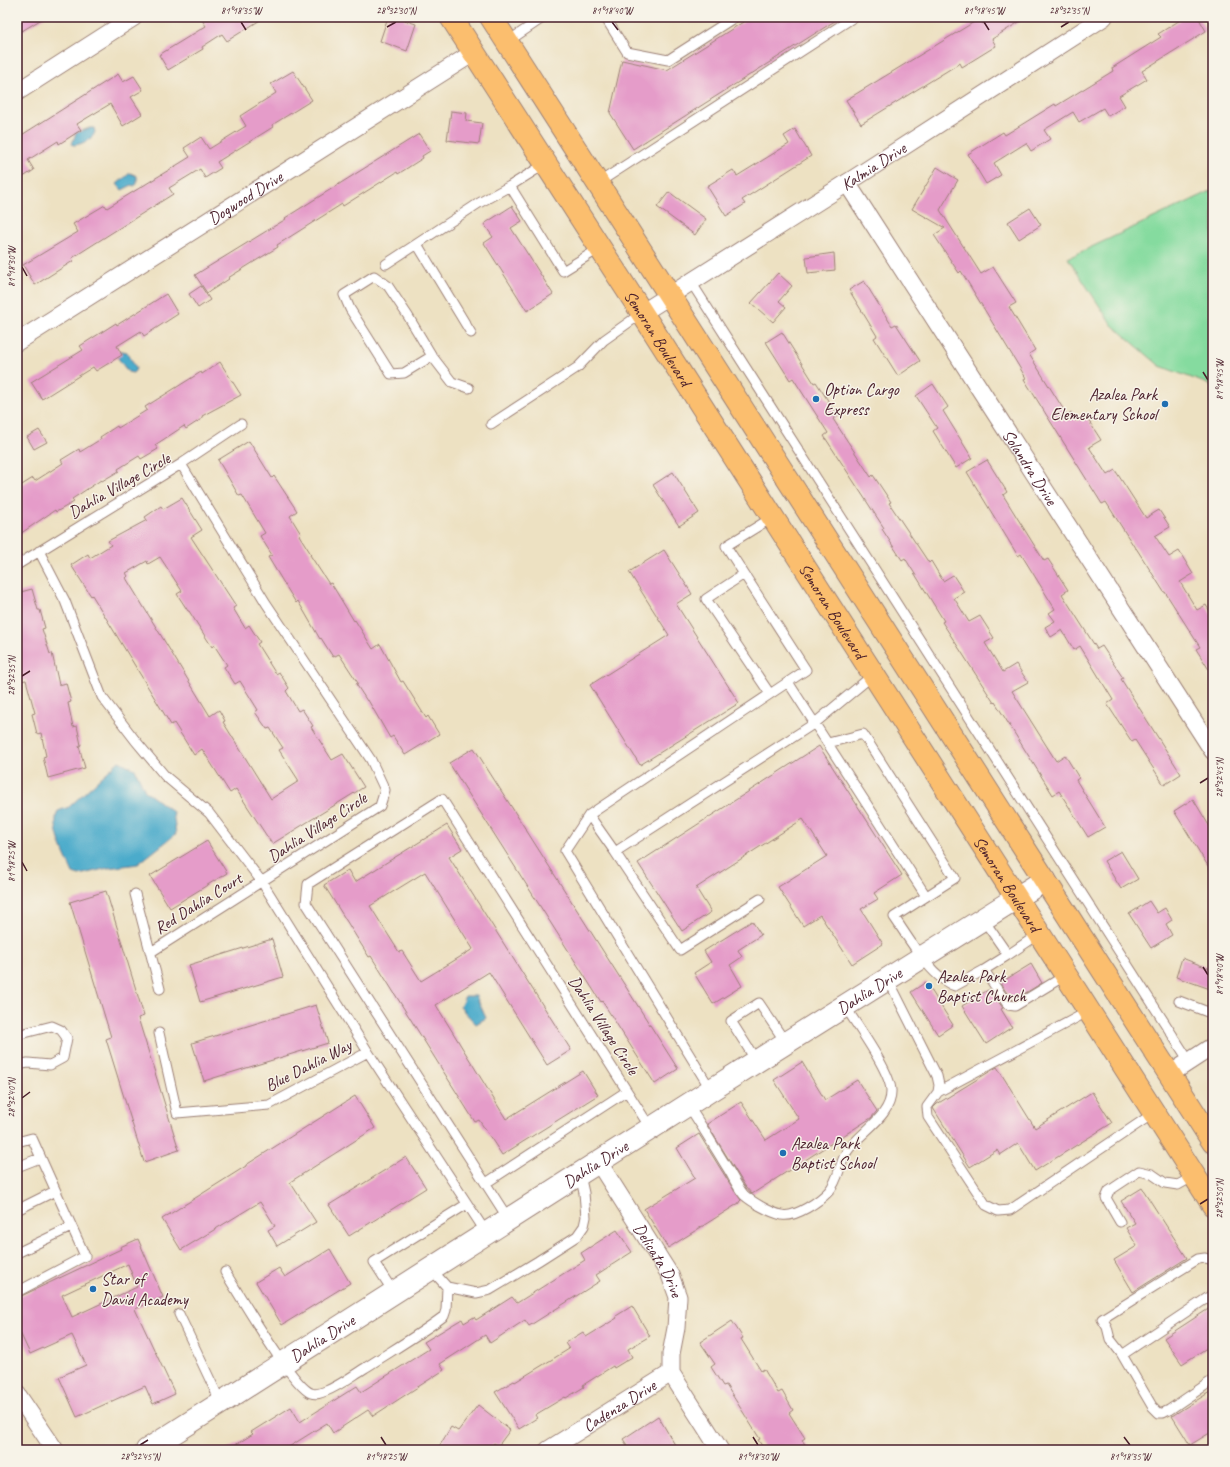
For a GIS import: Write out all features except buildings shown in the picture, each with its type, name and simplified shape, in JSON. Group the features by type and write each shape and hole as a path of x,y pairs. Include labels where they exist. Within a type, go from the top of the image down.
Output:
{"main road":[{"name":"Semoran Boulevard","path":"451,17 1213,1205"},
{"name":"Semoran Boulevard","path":"491,17 1213,1142"}],"street":[{"path":"17,92 134,17"},
{"name":"Kalmia Drive","path":"642,313 1104,17"},
{"name":"Dogwood Drive","path":"17,342 473,53"},
{"name":"Solandra Drive","path":"847,183 1213,751"},
{"name":"Dahlia Drive","path":"147,1450 599,1163 711,1090 1045,880"},
{"path":"1170,1074 1213,1046"},
{"name":"Delicata Drive","path":"599,1163 670,1275 678,1297 676,1328 670,1354 671,1373"},
{"path":"671,1373 720,1450"},
{"name":"Cadenza Drive","path":"548,1450 671,1373"},
{"path":"17,1394 55,1450"}],"lane":[{"path":"507,42 544,17"},
{"path":"605,17 628,52 668,60 735,17"},
{"path":"598,183 854,17"},
{"path":"386,264 479,203 545,164"},
{"path":"510,186 563,271 600,248"},
{"path":"417,244 471,333"},
{"path":"432,356 404,373 391,374 350,309 344,295 374,276 388,286 432,356 452,382 469,388"},
{"path":"691,282 1189,1061"},
{"path":"491,424 578,367 604,340 642,313"},
{"path":"181,464 241,424"},
{"name":"Dahlia Village Circle","path":"262,882 380,806 385,790 371,760 266,603 181,464 39,551 65,601 102,697 165,776 209,813 262,882 368,1052 487,1234"},
{"path":"711,1090 564,851 589,815 806,670 726,546 773,517"},
{"path":"17,565 39,551"},
{"path":"744,574 706,598 770,694"},
{"path":"615,852 815,723 873,675"},
{"path":"788,682 926,896"},
{"path":"828,743 864,734 955,878 894,917 922,958 947,983 955,986 984,970 1040,934"},
{"name":"Dahlia Village Circle","path":"508,1220 486,1183 306,902 308,884 442,799 651,1129"},
{"path":"589,815 680,950 760,899"},
{"name":"Red Dahlia Court","path":"151,952 262,882"},
{"path":"135,894 160,989"},
{"path":"983,919 1008,955"},
{"path":"984,970 1008,1005 1015,1006 1066,975"},
{"path":"888,979 937,1076 939,1085 938,1092"},
{"path":"1179,1001 1213,1014"},
{"path":"757,1062 731,1021 759,1003 786,1043"},
{"path":"688,1105 744,1195 759,1206 782,1215 801,1212 816,1203 829,1191 838,1177 845,1154 859,1136 875,1123 887,1108 891,1091 885,1070 845,1006"},
{"path":"1089,1011 938,1092 927,1107 928,1117 986,1205 998,1211 1010,1210 1154,1113"},
{"path":"17,1035 52,1026 61,1030 67,1038 63,1058 50,1065 28,1063 17,1065"},
{"name":"Blue Dahlia Way","path":"159,1033 177,1113 269,1105 368,1052"},
{"name":"Dahlia Village Circle","path":"486,1183 628,1091"},
{"path":"17,1142 32,1138 85,1256 17,1292"},
{"path":"17,1167 40,1158"},
{"path":"1120,1222 1106,1198 1108,1191 1139,1171 1152,1174 1166,1183 1178,1185 1194,1176"},
{"path":"431,1269 447,1287 476,1293 490,1290 513,1277 577,1236 584,1226 586,1217 584,1194 580,1175"},
{"path":"17,1210 55,1192"},
{"path":"394,1293 374,1262 467,1204"},
{"path":"17,1253 72,1227"},
{"path":"1213,1260 1205,1258 1198,1260 1102,1319 1107,1328 1110,1339 1121,1354 1152,1406 1159,1413 1163,1414 1213,1380"},
{"path":"225,1272 284,1363 299,1383 311,1393 319,1394 327,1391 395,1349 444,1316 446,1310 447,1287"},
{"path":"1121,1354 1125,1353 1213,1294"},
{"path":"179,1314 221,1403"}],"green space":[{"path":"1213,190 1213,386 1160,366 1112,325 1068,258"}],"water":[{"path":"94,128 95,132 92,137 80,144 72,144 76,133"},
{"path":"130,173 137,176 137,184 122,190 117,184"},
{"path":"122,351 127,352 136,368 133,373 128,372 118,358"},
{"path":"119,761 135,769 145,791 173,812 176,834 138,864 108,868 79,875 73,873 57,834 56,818 58,811 69,807"},
{"path":"465,996 476,996 486,1018 476,1024 460,1007"}],"place":[{"name":"Option Cargo Express","path":"816,399"},
{"name":"Azalea Park Elementary School","path":"1165,404"},
{"name":"Azalea Park Baptist Church","path":"929,986"},
{"name":"Azalea Park Baptist School","path":"783,1153"},
{"name":"Star of David Academy","path":"93,1289"}]}
